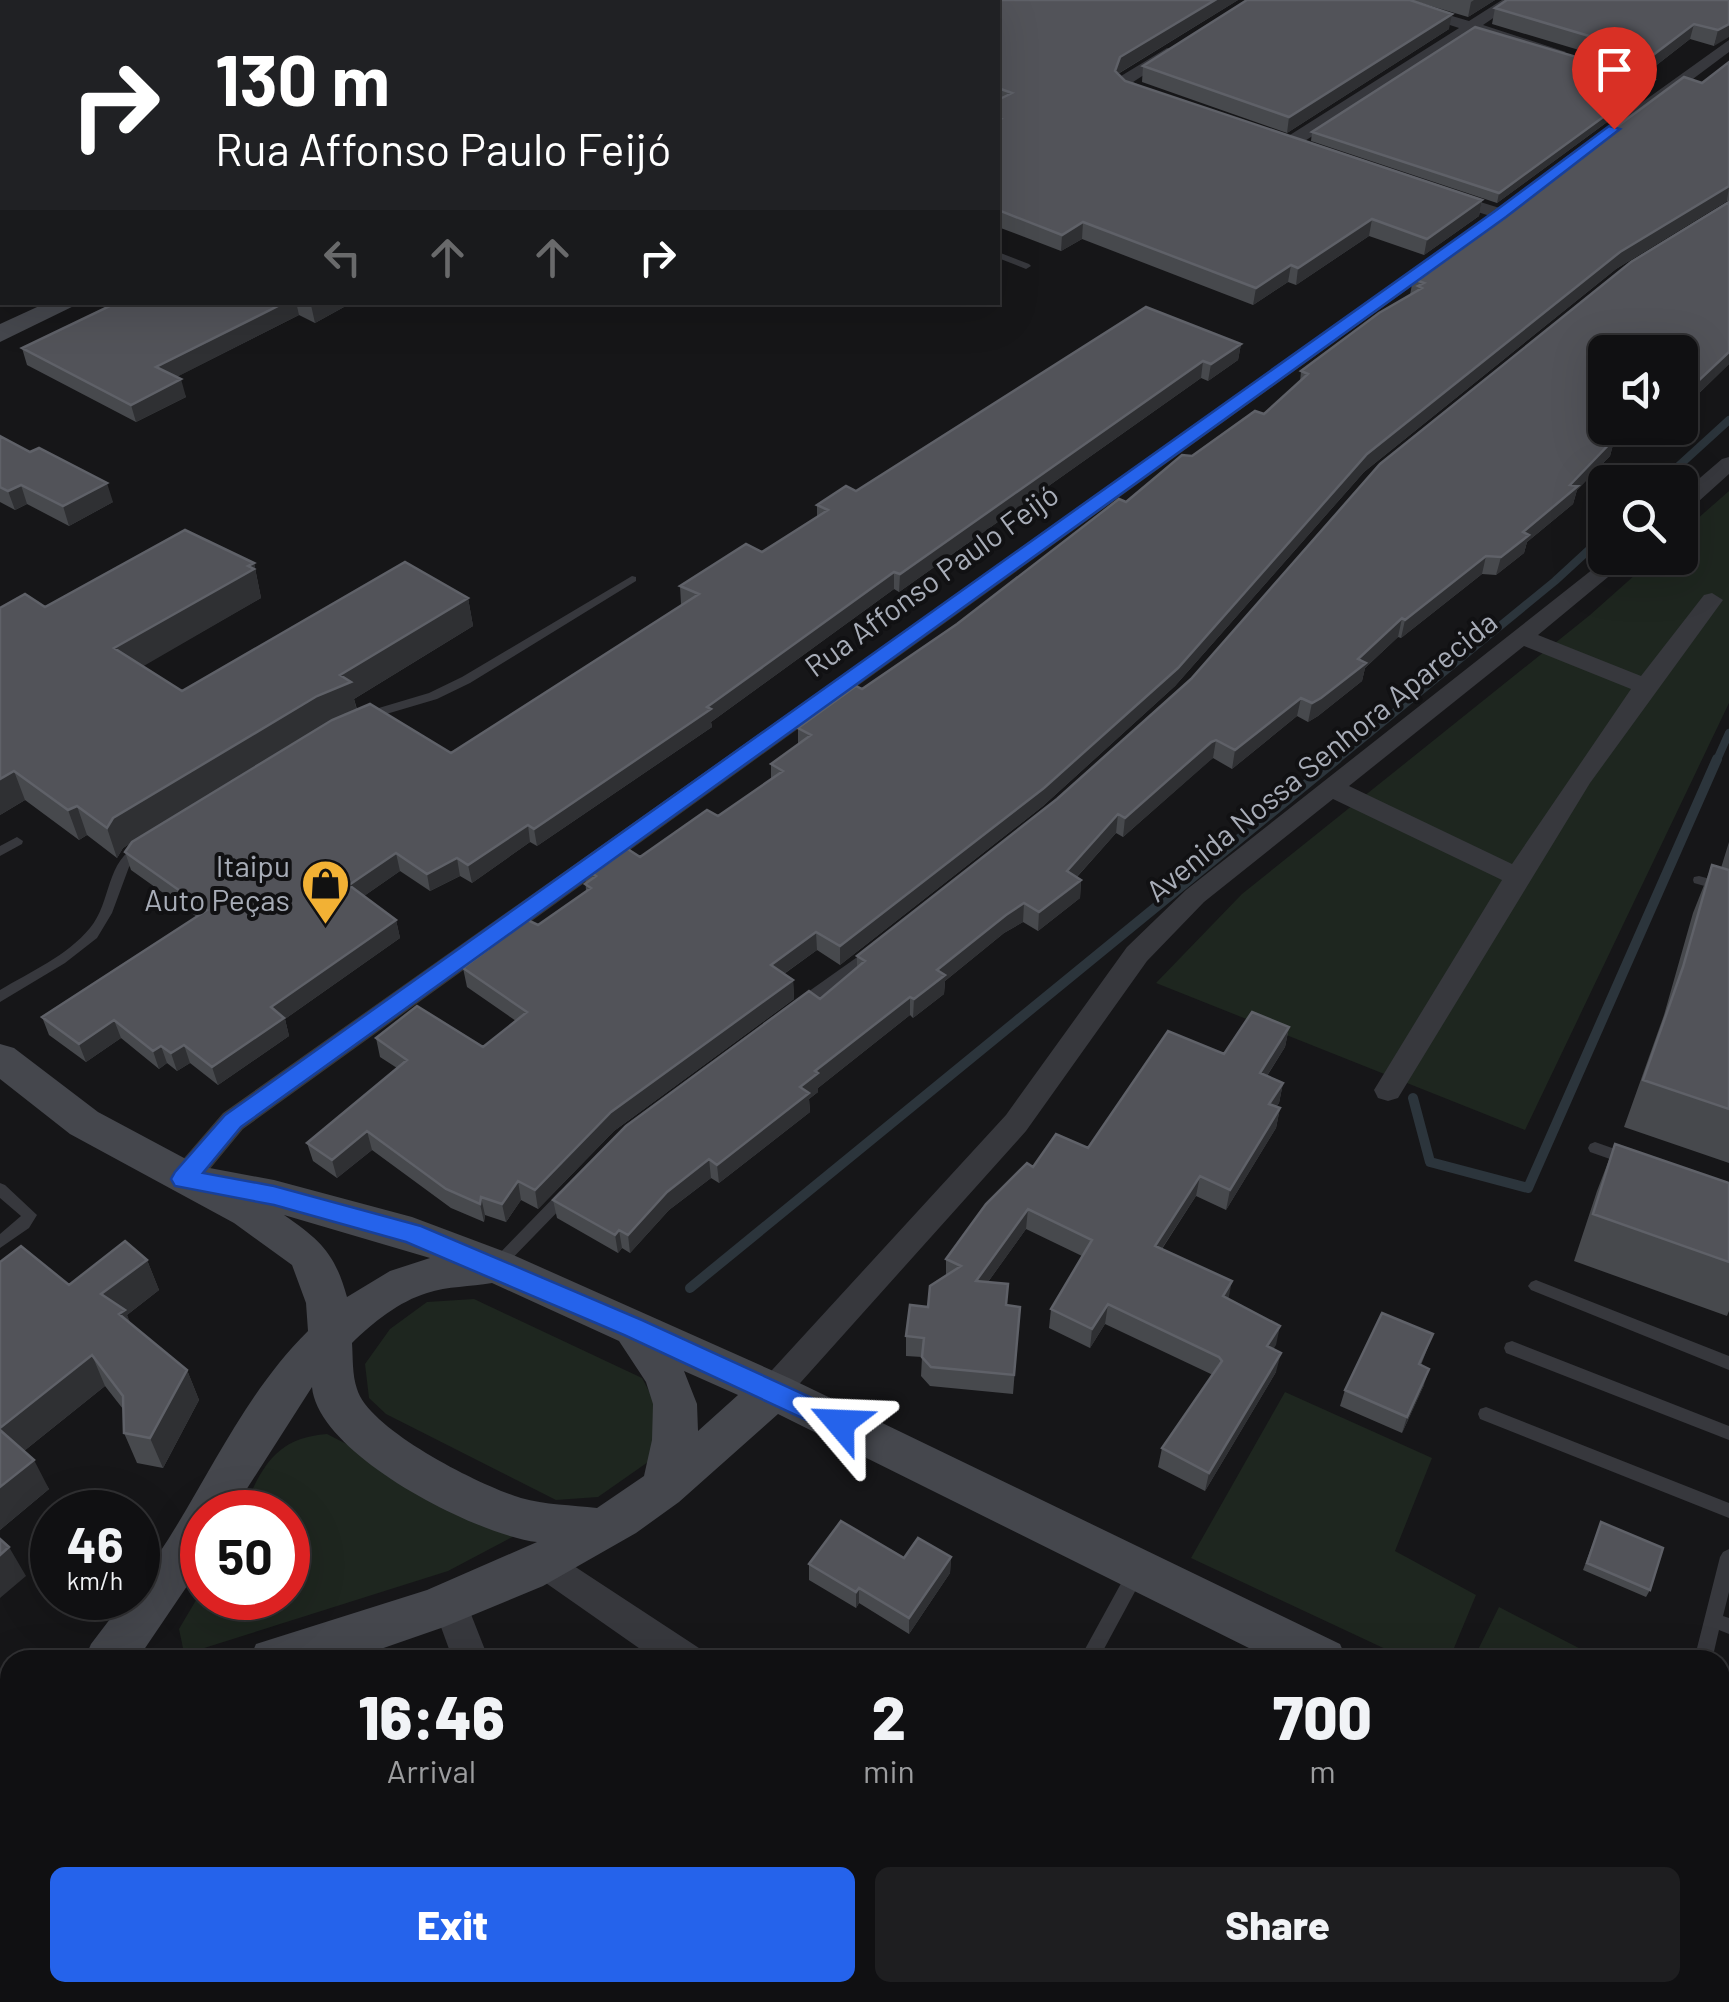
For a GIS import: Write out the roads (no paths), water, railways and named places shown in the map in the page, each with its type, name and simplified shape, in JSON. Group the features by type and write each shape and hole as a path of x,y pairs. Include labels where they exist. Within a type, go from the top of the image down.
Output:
{"main road":[{"path":"0,334 63,305"},
{"path":"0,1058 84,1123 249,1212 307,1252 320,1276 327,1303 335,1395 356,1426 399,1461 484,1506 526,1520 601,1529"},
{"path":"184,1179 274,1196 412,1233 496,1266 773,1391 1303,1650"},
{"path":"222,1490 283,1394 328,1338 368,1304 408,1282 448,1271 496,1266"},
{"path":"633,1328 663,1369 678,1406 676,1443 662,1488"},
{"path":"306,1650 451,1605 546,1563 662,1488 773,1391"},
{"path":"115,1650 180,1559"}],"street":[{"path":"1382,0 1581,59"},
{"path":"1288,144 1512,0"},
{"path":"1166,102 1124,84 1127,78 1191,39"},
{"path":"1547,179 1661,84 1729,46"},
{"name":"Rua Affonso Paulo Feijó","path":"184,1179 233,1121 1508,208 1430,190"},
{"path":"1698,490 1729,463"},
{"name":"Avenida Nossa Senhora Aparecida","path":"773,1391 1016,1123 1138,954 1195,896 1598,575"},
{"path":"1388,1090 1515,876 1643,685 1712,600"},
{"path":"1521,636 1643,685"},
{"path":"1332,788 1515,876"},
{"path":"546,1563 672,1650"},
{"path":"451,1605 467,1650"}],"lane":[{"path":"1000,257 1026,266"},
{"path":"345,725 433,696 466,680 632,579"},
{"path":"0,852 18,841"},
{"path":"0,997 92,936 106,916 122,864 146,844"},
{"path":"1699,880 1729,889"},
{"path":"796,1008 889,938"},
{"path":"1594,1148 1645,1165"},
{"path":"496,1266 579,1181"},
{"path":"0,1189 29,1216 0,1242"},
{"path":"1536,1286 1729,1363"},
{"path":"1512,1348 1729,1433"},
{"path":"1486,1414 1729,1511"},
{"path":"1708,1650 1721,1623 1729,1558"},
{"path":"1093,1650 1138,1568"}],"waterway":[{"path":"1680,465 1729,420"},
{"path":"1334,762 1588,551"},
{"path":"1716,762 1729,733"},
{"path":"690,1288 1337,759"},
{"path":"1413,1098 1430,1162 1528,1188 1717,759"}],"place":[{"name":"Itaipu Auto Peças","path":"325,926"}]}
